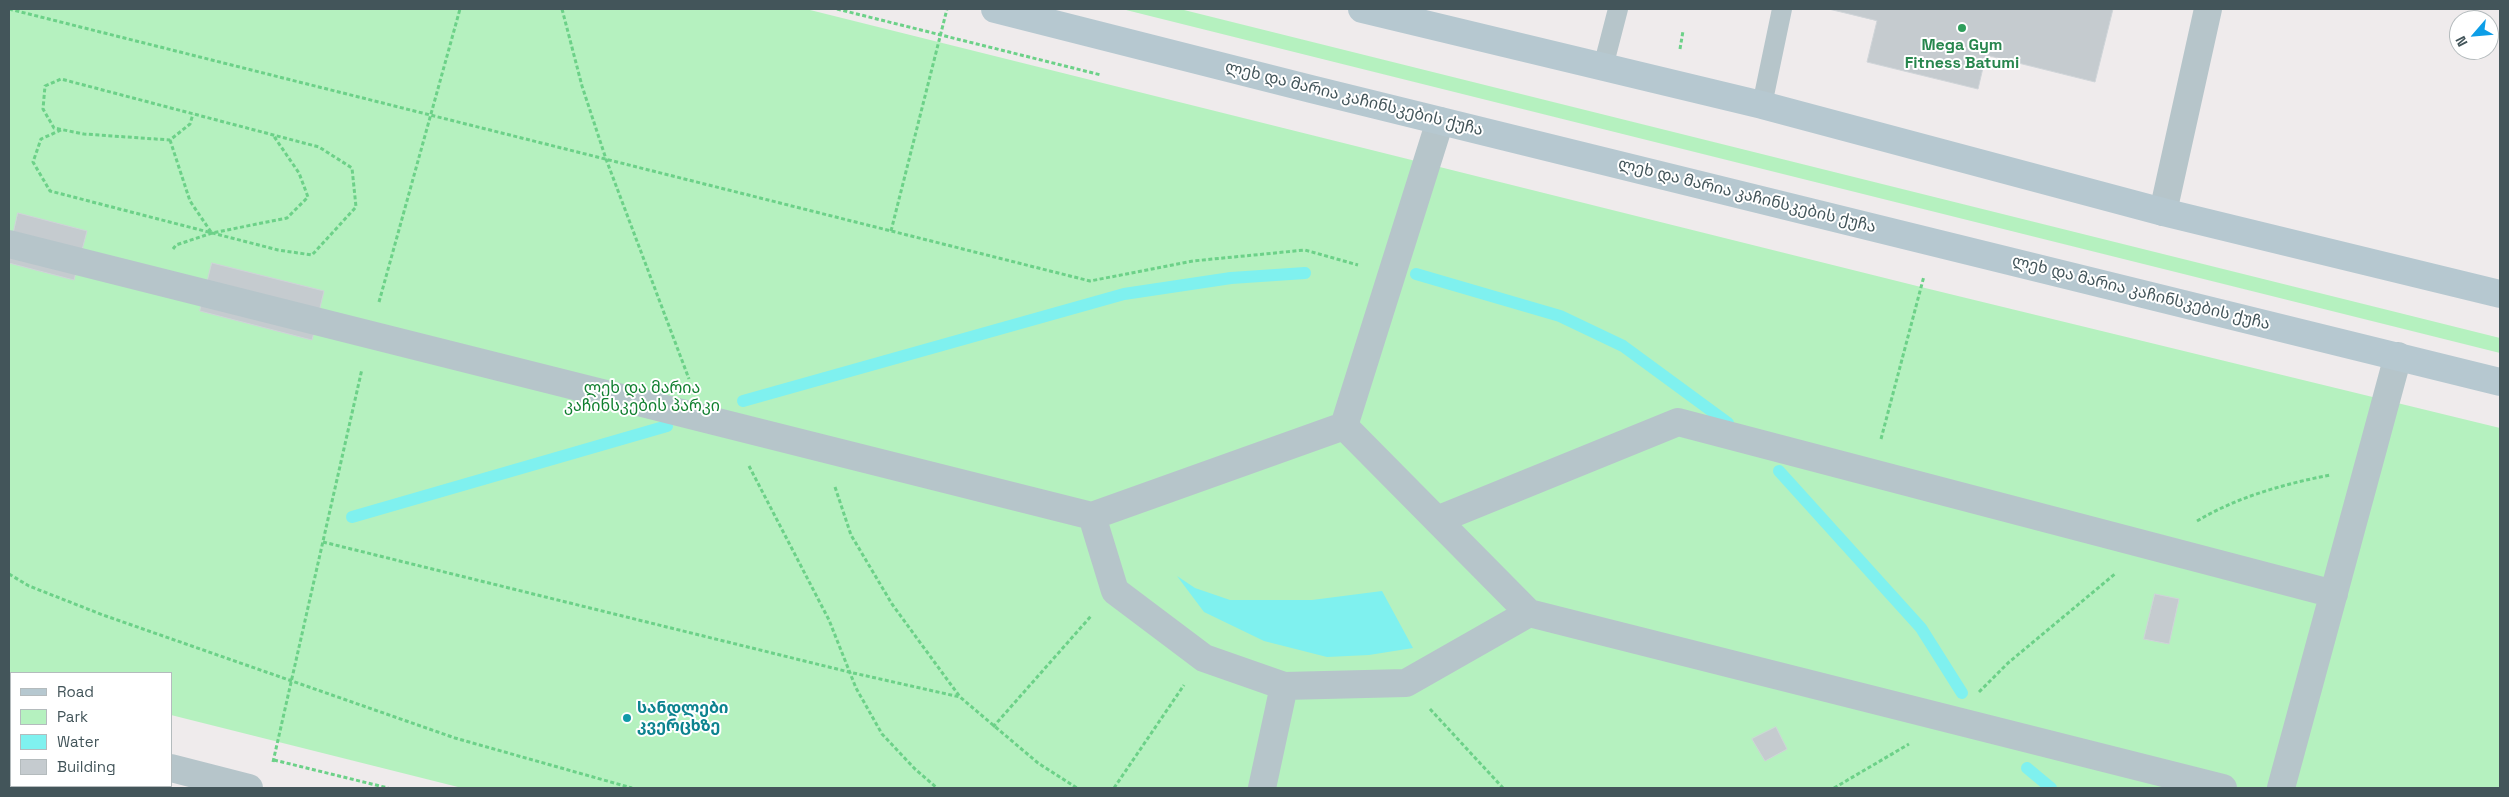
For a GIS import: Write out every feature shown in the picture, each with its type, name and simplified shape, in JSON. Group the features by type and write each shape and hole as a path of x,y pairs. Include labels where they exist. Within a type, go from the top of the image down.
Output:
{"main road":[{"name":"ლეხ და მარია კაჩინსკების ქუჩა","path":"995,9 1440,121 2500,382"},
{"path":"1362,9 1762,105 2163,212 2500,294"}],"street":[{"path":"2163,212 2208,9"},
{"path":"1344,426 1440,121"},
{"path":"9,244 1092,516 1344,426"},
{"path":"2281,788 2398,356"},
{"path":"1437,520 1678,422 2334,594"},
{"path":"1344,426 1529,613 2223,788"},
{"path":"1092,516 1115,590 1204,658 1284,686 1406,683 1529,613"},
{"path":"1262,788 1284,686"},
{"path":"172,768 249,788"}],"lane":[{"path":"1603,67 1618,9"},
{"path":"1762,105 1782,9"}],"path":[{"path":"9,9 1090,281 1193,262 1305,250 1392,275"},
{"path":"271,769 370,334 460,9"},
{"path":"891,231 947,9"},
{"path":"61,130 40,139 33,162 50,191 278,250 312,255 356,207 352,168 319,147 272,135 194,114 61,79 45,86 43,109 54,128 61,130 84,134 170,140 190,124 194,114"},
{"path":"212,233 287,218 308,197 299,173 272,135"},
{"path":"170,140 190,201 212,233"},
{"path":"1872,474 1933,242"},
{"path":"824,448 851,535 892,604 960,696 993,727 1038,763 1077,788"},
{"path":"1834,788 1951,720 2008,662 2068,611 2116,573 2211,513 2289,483 2337,473 2365,477"},
{"path":"323,542 849,672 960,696"},
{"path":"9,574 29,586 103,615 455,738 632,788"},
{"path":"993,727 1115,590"},
{"path":"1114,788 1204,658"},
{"path":"1406,683 1503,788"},
{"path":"264,757 388,788"}],"green space":[{"name":"ლეხ და მარია კაჩინსკების პარკი","path":"9,9 806,9 1921,287 2500,428 2500,788 462,788 172,715 172,672 9,672"},
{"path":"1122,9 1180,9 2500,338 2500,353"}],"water":[{"path":"1177,576 1195,588 1230,600 1312,600 1382,591 1413,648 1369,655 1327,657 1264,641 1204,612"}],"building":[{"path":"1829,9 2113,9 2095,82 1986,55 1978,89 1867,62 1877,21"},
{"path":"18,213 87,231 74,280 9,263 9,252"},
{"path":"212,263 324,291 312,340 200,311"},
{"path":"2155,594 2179,599 2169,644 2144,639"},
{"path":"1776,727 1787,749 1765,761 1752,739"}],"waterway":[{"path":"743,401 1124,294 1231,278 1305,273"},
{"path":"1416,274 1560,316 1623,346 1728,423"},
{"path":"352,517 667,426"},
{"path":"1779,471 1921,628 1962,693"},
{"path":"2027,768 2051,788"}],"place":[{"name":"Mega Gym Fitness Batumi","path":"1962,28"},
{"name":"სანდლები კვერცხზე","path":"627,718"}]}
